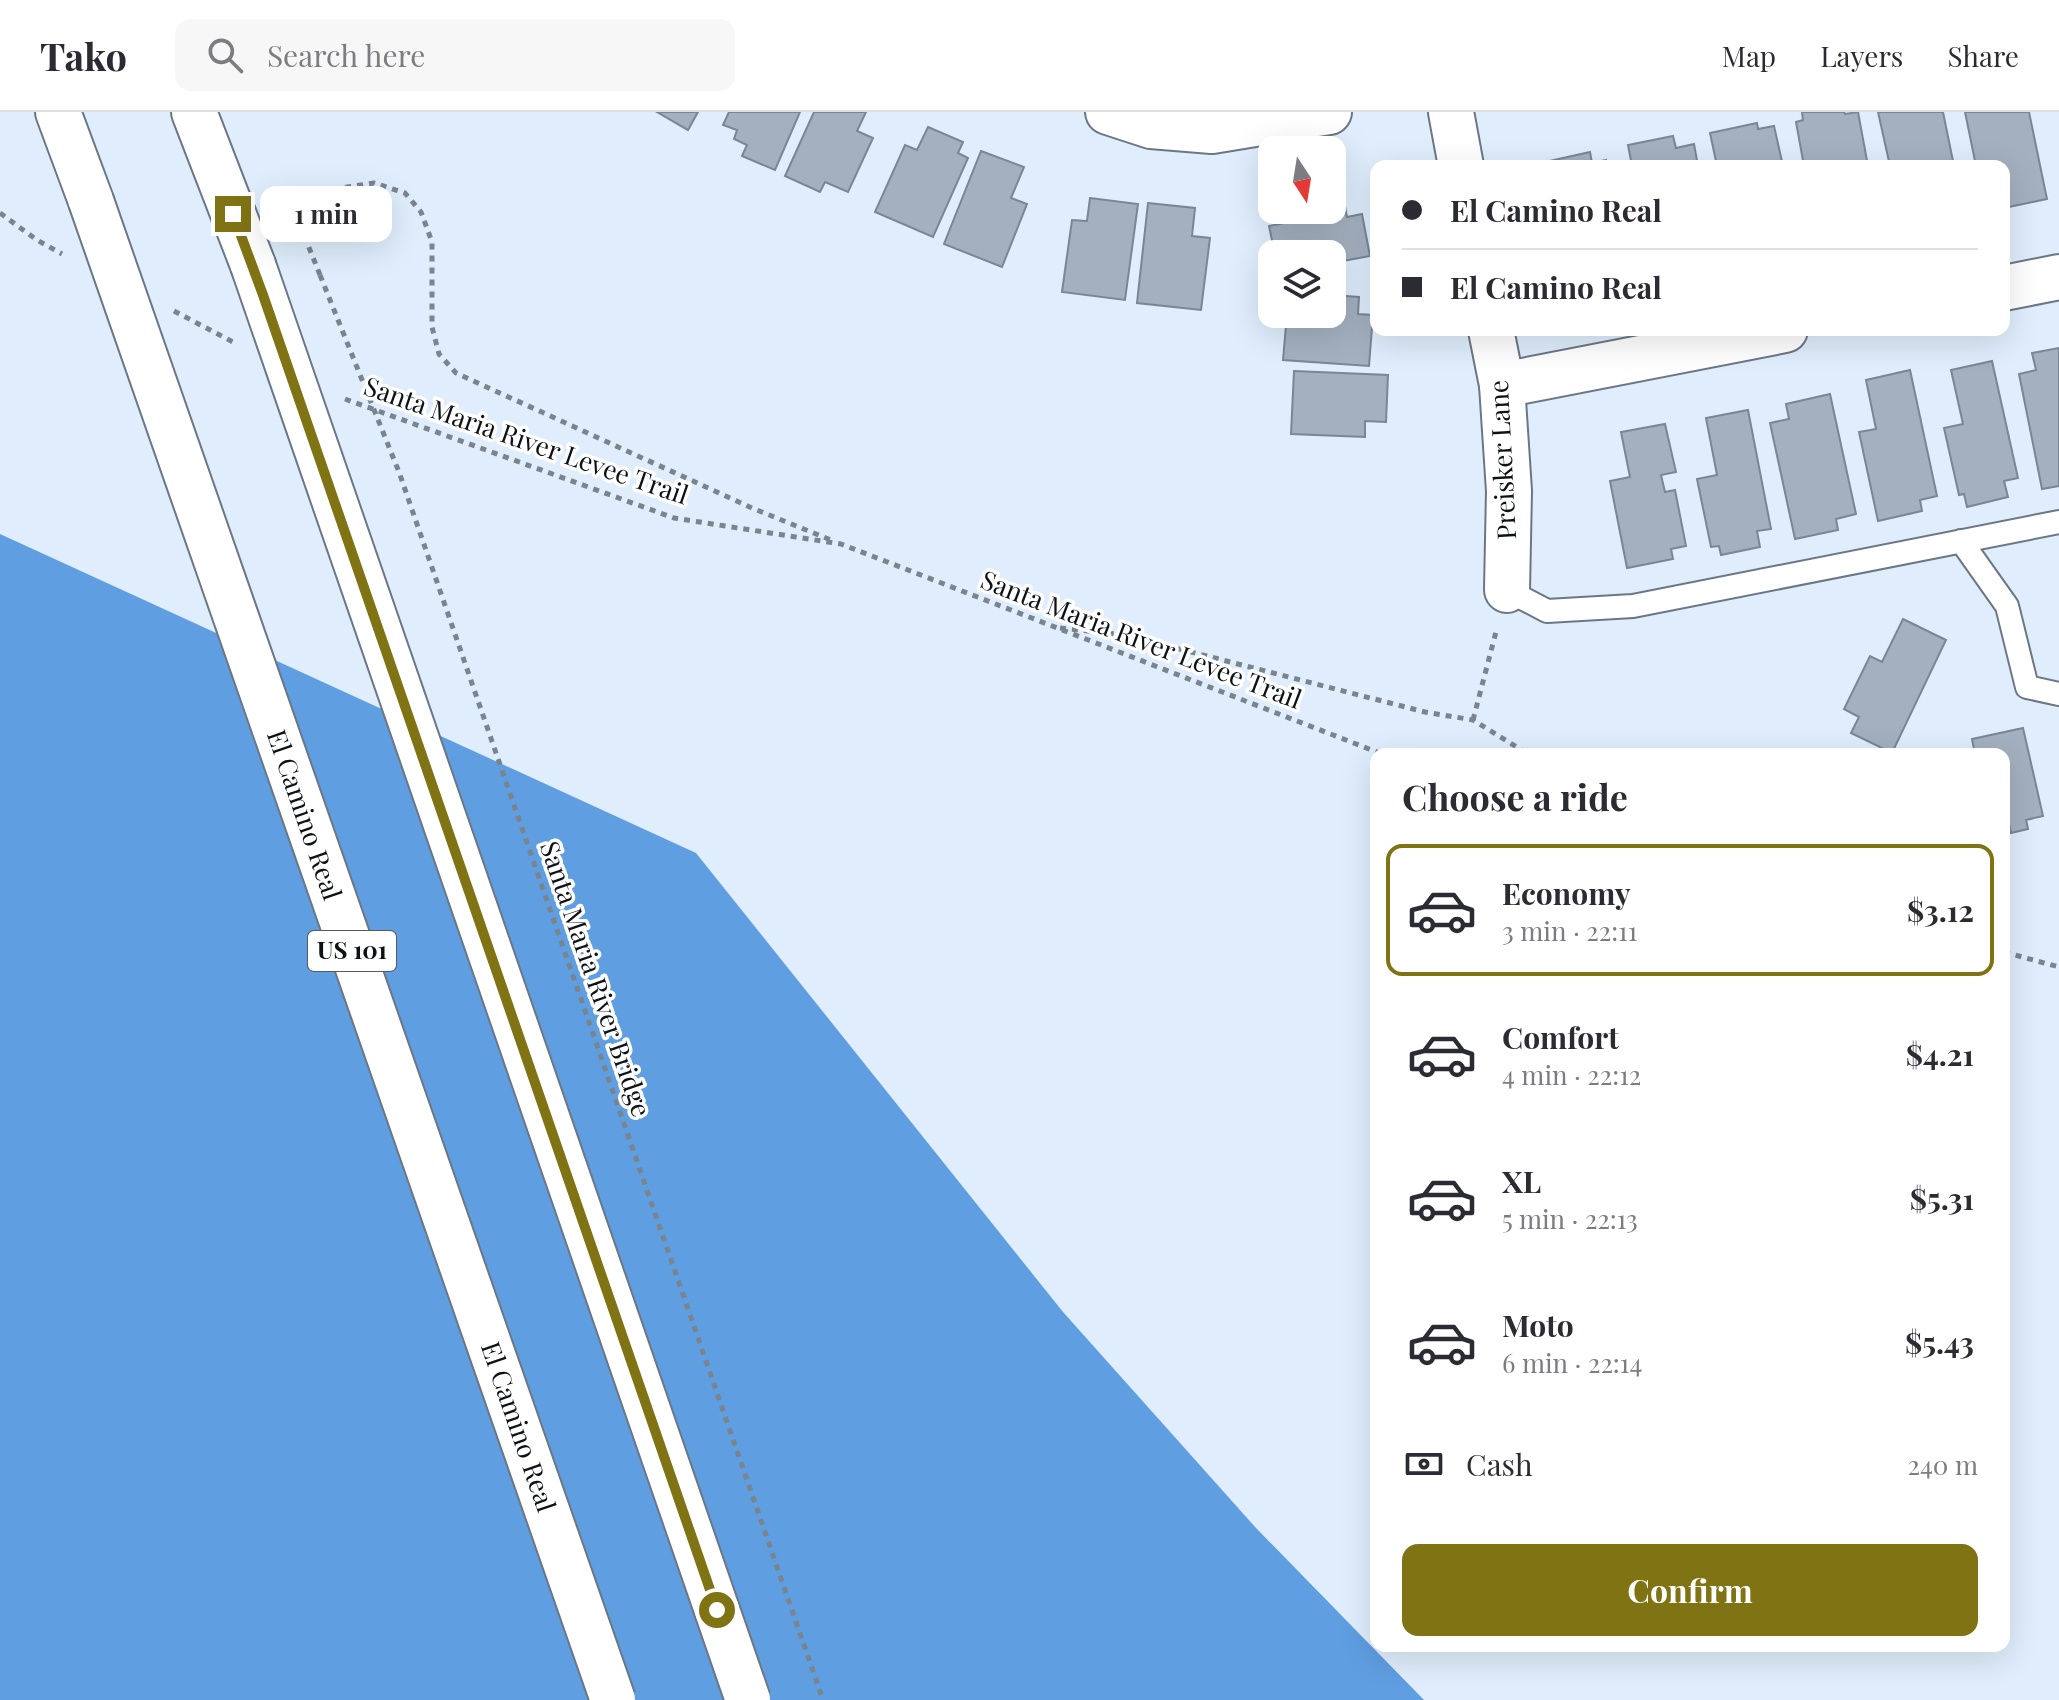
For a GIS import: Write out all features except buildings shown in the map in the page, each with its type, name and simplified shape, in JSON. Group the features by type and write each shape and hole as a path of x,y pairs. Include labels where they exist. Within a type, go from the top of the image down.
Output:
{"main road":[{"name":"El Camino Real","path":"58,112 613,1700"},
{"path":"194,112 253,265 748,1700"},
{"path":"1108,112 1212,131 1329,112"},
{"path":"1451,112 1460,160"},
{"path":"2010,287 2059,277"},
{"name":"Preisker Lane","path":"1492,336 1502,385 1509,491 1507,590"},
{"path":"1502,385 1754,336"}],"lane":[{"path":"1507,590 1547,611 1633,606 2059,522"},
{"path":"1961,541 2007,606 2027,687 2059,694"}],"path":[{"name":"Santa Maria River Bridge","path":"823,1700 399,472 308,245 315,206 324,197 347,187 374,183 405,193 421,212 432,242 432,327 439,354 456,373 752,508 841,544"},
{"path":"0,213 37,240 64,254"},
{"path":"173,310 241,346"},
{"name":"Santa Maria River Levee Trail","path":"336,395 674,518 841,544 1370,749"},
{"path":"1473,720 1507,590"},
{"path":"1051,627 1125,635 1425,712 1473,720 1518,748"},
{"path":"2010,954 2059,967"}],"water":[{"path":"0,534 696,853 1063,1312 1256,1528 1370,1645 1370,1652 1377,1652 1424,1700 0,1700"}],"route":[{"path":"233,214 717,1610"}]}
